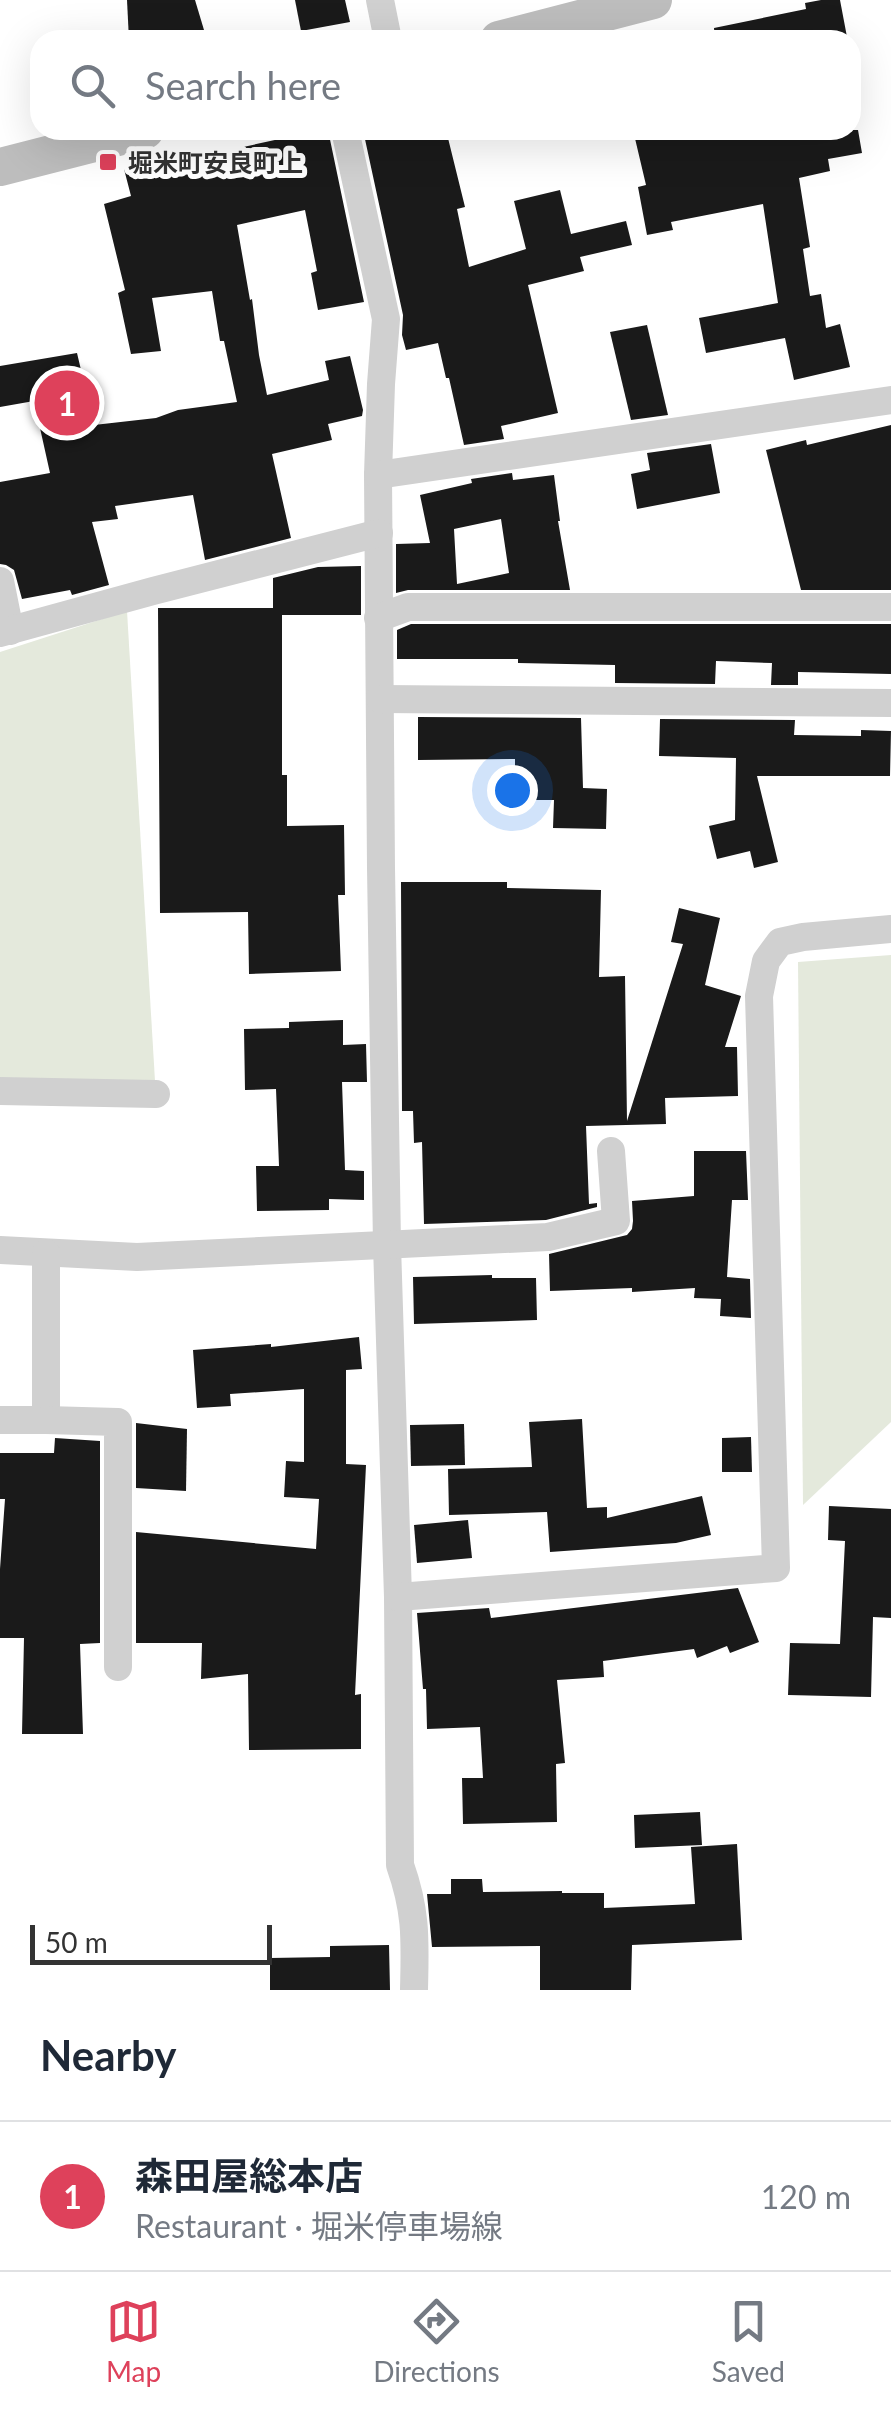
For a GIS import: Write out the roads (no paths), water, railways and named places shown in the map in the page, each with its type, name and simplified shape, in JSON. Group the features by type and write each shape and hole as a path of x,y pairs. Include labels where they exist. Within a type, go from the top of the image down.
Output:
{"main road":[{"path":"538,30 653,0"},
{"path":"0,167 105,140"}],"street":[{"path":"380,0 386,30"},
{"path":"347,140 386,319 378,475 380,868 398,1597 400,1865 411,1896 415,1926 414,1990"},
{"path":"378,475 891,400"},
{"path":"0,581 5,632 379,533"},
{"path":"378,618 408,607 891,607"},
{"path":"380,699 891,703"},
{"path":"398,1597 776,1568 759,996 766,961 780,942 891,929"},
{"path":"0,1091 156,1094"},
{"path":"0,1250 138,1257 548,1237 616,1220 612,1151"},
{"path":"46,1253 46,1420"},
{"path":"0,1420 118,1422 118,1667"}],"place":[{"name":"堀米町安良町上","path":"108,162"},
{"name":"森田屋総本店","path":"67,403"}]}
